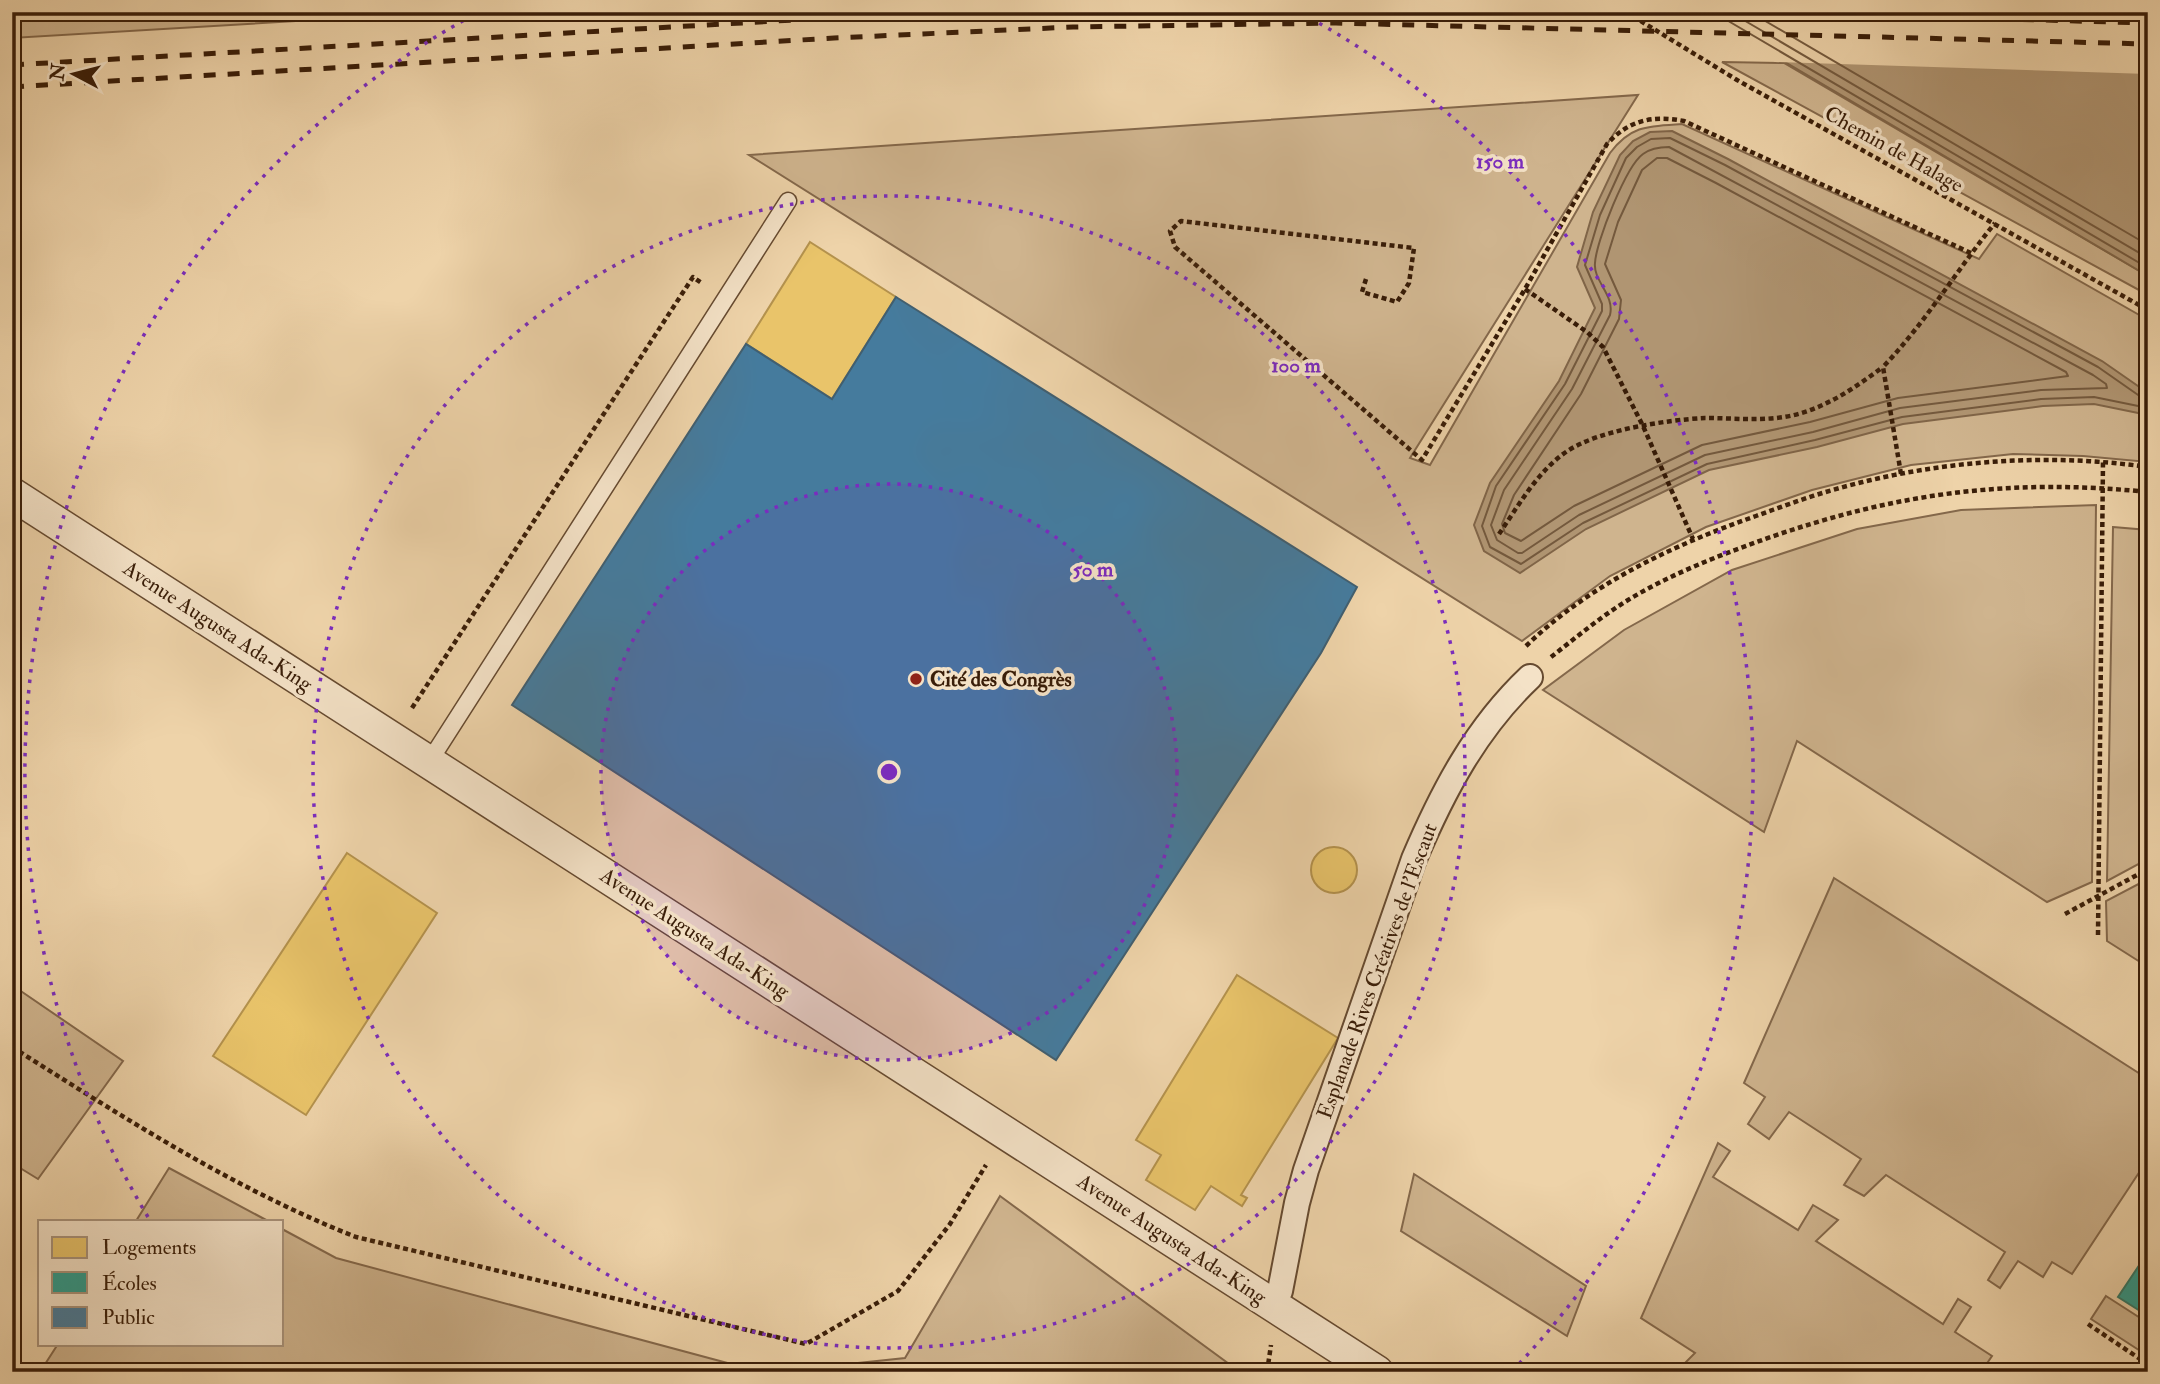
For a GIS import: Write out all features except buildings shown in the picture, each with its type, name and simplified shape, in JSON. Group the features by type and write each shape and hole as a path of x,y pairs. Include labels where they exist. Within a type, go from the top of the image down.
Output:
{"street":[{"name":"Avenue Augusta Ada-King","path":"12,494 1377,1372"},
{"name":"Esplanade Rives Créatives de l'Escaut","path":"1280,1291 1306,1170 1414,859 1458,766 1502,705 1530,677"}],"lane":[{"path":"429,762 788,201"}],"path":[{"name":"Chemin de Halage","path":"1626,12 1737,80 2148,310"},
{"path":"1366,279 1362,292 1397,302 1409,283 1414,248 1181,221 1170,231 1175,247 1422,460 1525,289 1607,144 1619,131 1648,120 1668,118 1684,121 1971,253"},
{"path":"1499,534 1540,476 1569,450 1590,440 1643,426 1704,418 1783,418 1825,405 1883,367 1909,340 1995,223"},
{"path":"392,738 693,277 726,298"},
{"path":"1525,289 1596,339 1604,348 1643,426 1693,539"},
{"path":"1883,367 1901,474"},
{"path":"1523,649 1556,620 1603,587 1653,558 1693,539 1825,492 1901,474 2019,459 2103,462 2148,467"},
{"path":"2098,935 2103,462"},
{"path":"1530,677 1566,645 1633,597 1717,557 1784,532 1853,512 1958,491 2015,486 2102,487 2148,492"},
{"path":"2065,914 2148,869"},
{"path":"12,1047 202,1164 312,1219 356,1237 806,1344 898,1291 950,1224 986,1165"},
{"path":"2088,1324 2145,1363 2136,1372"},
{"path":"1267,1372 1271,1349"}],"shaded area":[{"path":"12,12 447,12 12,38"},
{"path":"1722,62 1784,63 2148,276 2148,295"},
{"path":"1638,95 1410,458 1430,465 1610,153 1633,132 1650,127 1682,124 1979,259 1997,234 2148,320 2148,462 2083,456 2013,454 1911,465 1812,490 1706,527 1610,576 1522,641 749,155"},
{"path":"2096,505 2092,882 2047,902 1797,741 1764,832 1543,690 1624,630 1732,570 1857,529 1961,510"},
{"path":"2113,527 2148,530 2148,859 2107,881"},
{"path":"1834,878 2148,1079 2148,1159 2072,1274 2052,1262 2043,1277 2018,1261 2000,1288 1988,1280 2005,1252 1886,1175 1864,1196 1844,1185 1861,1159 1789,1112 1769,1139 1748,1124 1765,1097 1744,1083"},
{"path":"2148,879 2148,967 2107,941 2106,901"},
{"path":"12,985 123,1061 38,1179 12,1163"},
{"path":"1718,1143 1730,1151 1713,1177 1798,1230 1813,1205 1838,1220 1816,1241 1943,1324 1958,1299 1971,1307 1955,1332 1992,1356 1981,1372 1676,1372 1695,1353 1641,1318"},
{"path":"169,1168 266,1220 137,1220"},
{"path":"1414,1174 1586,1286 1567,1336 1401,1231"},
{"path":"1000,1196 1240,1372 773,1372 905,1358"},
{"path":"284,1230 336,1258 761,1372 40,1372 57,1346 284,1346"},
{"path":"2106,1296 2148,1323 2148,1356 2091,1319"}],"water":[{"path":"1700,12 2148,12 2148,276"},
{"path":"1672,131 2102,361 2148,393 2148,415 2094,404 2043,406 1903,424 1817,447 1709,470 1586,529 1520,573 1484,551 1474,525 1490,483 1559,381 1595,308 1577,267 1593,212 1620,155 1633,141 1650,132"}],"pier":[{"path":"1696,12 2148,12 2148,74 1775,62"}],"railway":[{"path":"12,65 932,12"},
{"path":"1758,12 2148,23"},
{"path":"12,87 834,38 1073,27 1336,23 2148,44"}],"place":[{"name":"Cité des Congrès","path":"916,679"}]}
